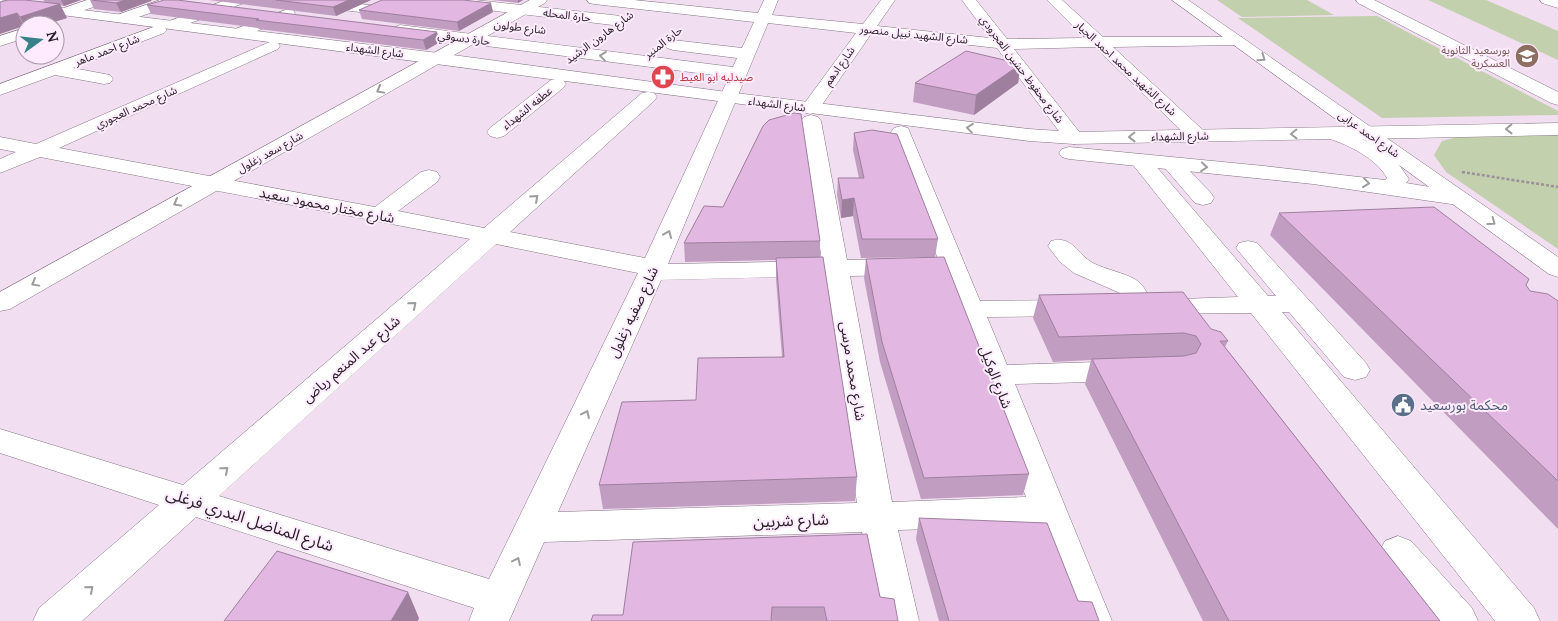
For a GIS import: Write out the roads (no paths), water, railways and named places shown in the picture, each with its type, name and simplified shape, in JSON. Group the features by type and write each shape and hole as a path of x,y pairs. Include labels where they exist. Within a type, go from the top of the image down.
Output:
{"main road":[{"path":"5,8 38,0"},
{"path":"65,17 101,0"},
{"path":"122,18 168,0 219,7 247,8 301,18"},
{"path":"294,0 316,1 416,17 359,48"},
{"path":"338,22 388,0"},
{"name":"شارع سعد زغلول","path":"0,303 540,0"},
{"name":"شارع الشهيد نبيل منصور","path":"594,0 647,3 701,11 754,27 865,29 1003,44 1236,40"},
{"name":"حارة المنير","path":"609,82 715,0"},
{"name":"شارع ادهم","path":"810,114 865,29 888,0"},
{"name":"شارع محفوظ حسين العجرودي","path":"969,0 1074,138"},
{"name":"شارع الشهيد محمد احمد الجيار","path":"1054,0 1097,43 1198,136"},
{"name":"شارع احمد عرابى","path":"1179,0 1558,269"},
{"path":"1363,0 1558,99"},
{"path":"1547,0 1558,4"},
{"path":"239,33 316,1"},
{"name":"حارة المحله","path":"444,3 626,21"},
{"name":"شارع هارون الرشيد","path":"553,79 577,52 626,21 647,3"},
{"name":"شارع احمد ماهر","path":"0,90 219,7"},
{"name":"شارع الشهداء","path":"5,8 122,18 165,28 239,33 299,40 359,48 431,62"},
{"name":"شارع الشهداء","path":"70,14 272,46 431,62 553,79 648,97 1029,135 1074,138 1558,128"},
{"name":"شارع طولون","path":"469,21 524,28"},
{"path":"656,46 754,27"},
{"name":"حارة دسوقي","path":"388,32 470,39 639,60 754,27"},
{"name":"شارع صفيه زغلول","path":"494,610 652,269 724,104 754,27"},
{"path":"299,40 322,30"},
{"path":"0,41 15,36"},
{"name":"شارع محمد العجوري","path":"0,167 272,46"},
{"path":"52,70 104,79"},
{"name":"شارع الشهداء","path":"553,79 609,82 724,104"},
{"name":"عطفه الشهداء","path":"496,132 553,79"},
{"name":"شارع عبد المنعم رياض","path":"53,621 648,97"},
{"name":"شارع الشهداء","path":"810,114 901,132 1141,161 1391,186 1458,198"},
{"name":"شارع محمد مرسى","path":"810,114 877,517 899,621"},
{"name":"شارع الوكيل","path":"901,132 937,266 970,308 1092,621"},
{"path":"1324,133 1342,136 1357,142 1393,170 1398,179 1391,186"},
{"name":"شارع مختار محمود سعيد","path":"0,143 491,236 652,269 937,266"},
{"path":"1141,161 1520,621"},
{"path":"1172,164 1203,198"},
{"path":"379,215 429,177"},
{"path":"1060,246 1069,257 1084,268 1130,288 1142,308"},
{"path":"1248,248 1355,370"},
{"path":"970,308 1142,308 1297,304"},
{"path":"1185,307 1204,333"},
{"path":"996,375 1156,370"},
{"name":"شارع المناضل البدري فرغلى","path":"0,441 190,500 494,610"},
{"name":"شارع شربين","path":"532,528 1049,511"},
{"path":"1398,552 1458,621"}],"place":[{"name":"بورسعيد الثانوية العسكرية","path":"1527,56"},
{"name":"صيدليه ابو الغيط","path":"663,77"},
{"name":"محكمة بورسعيد","path":"1403,405"}]}
